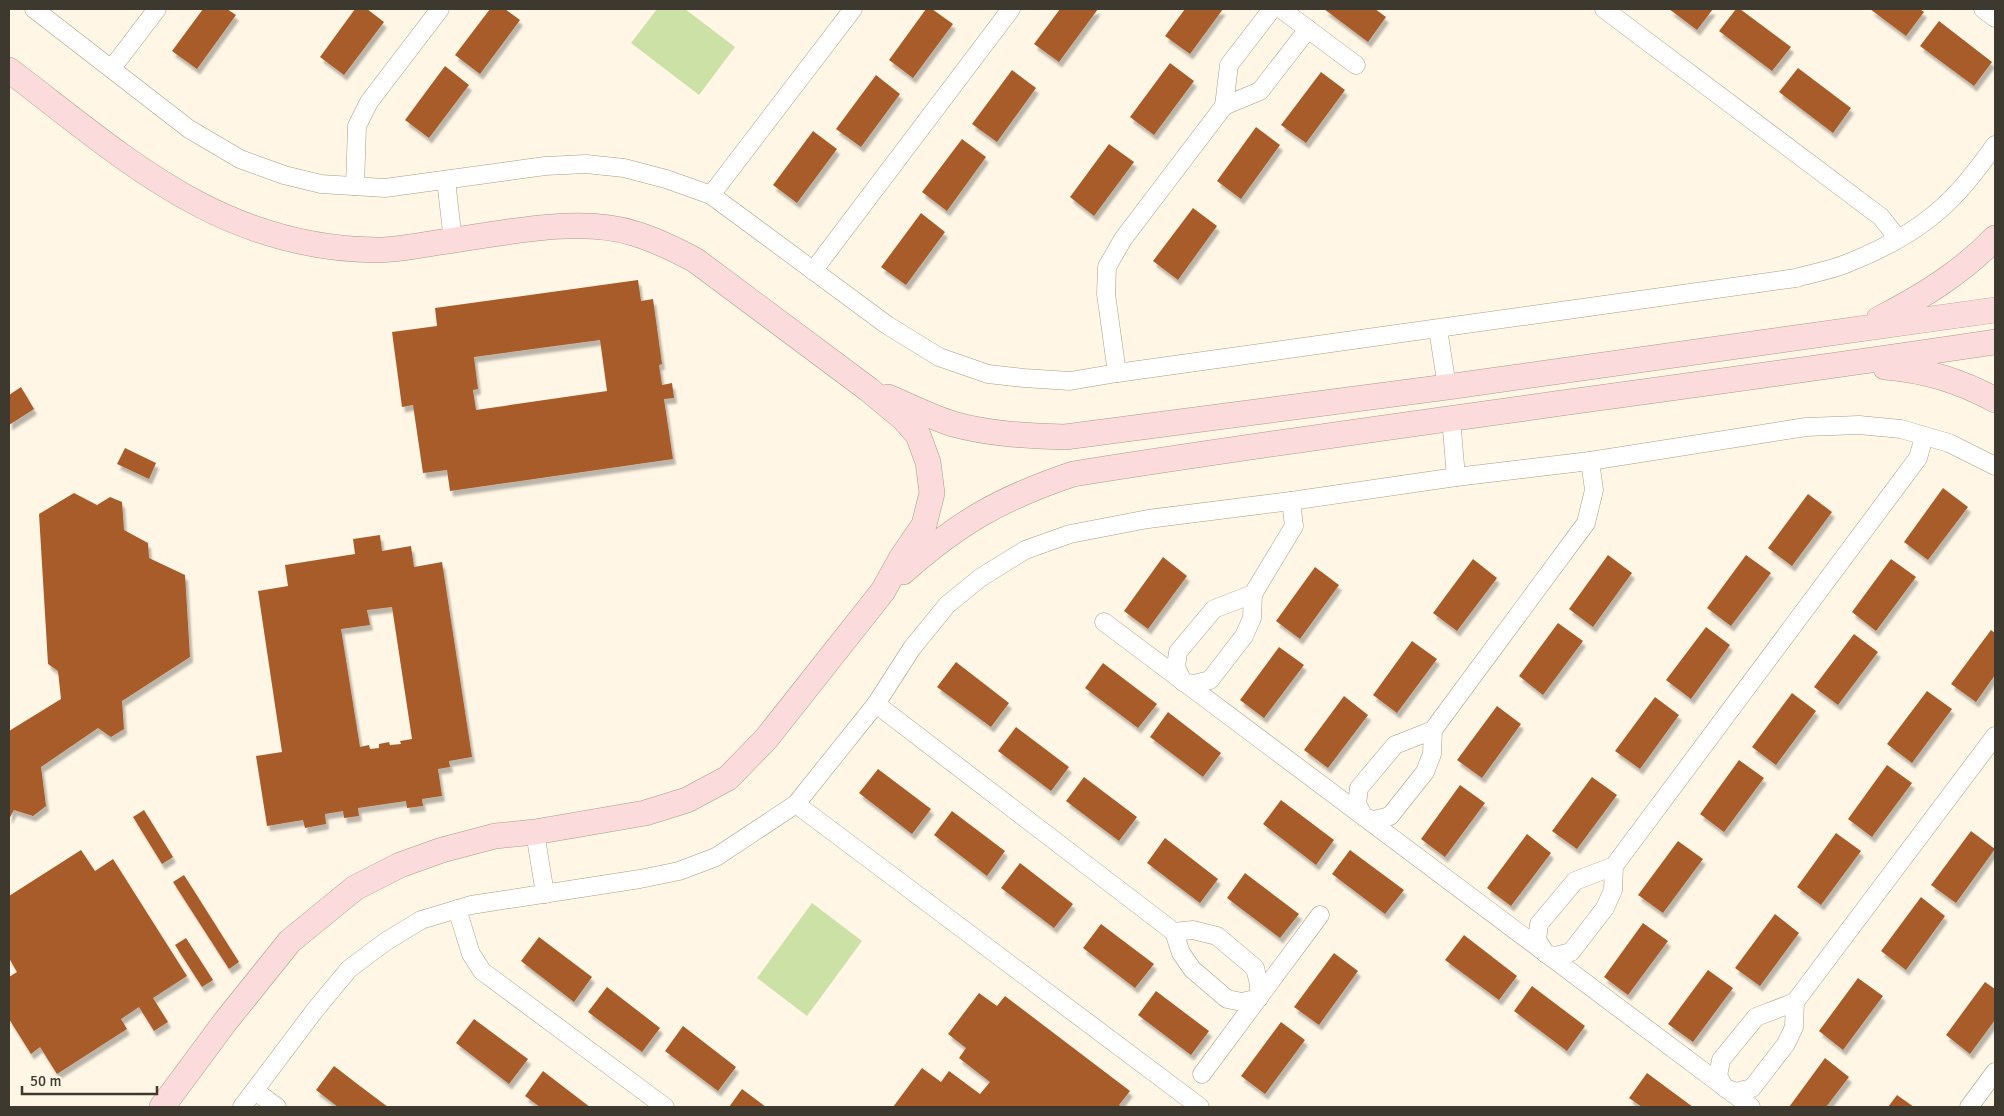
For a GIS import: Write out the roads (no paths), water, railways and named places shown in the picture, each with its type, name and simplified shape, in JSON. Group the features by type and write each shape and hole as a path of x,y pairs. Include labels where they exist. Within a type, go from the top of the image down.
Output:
{"main road":[{"path":"9,70 148,176 195,204 242,225 284,238 336,247 379,250 560,226 598,226 635,233 695,260 868,389 903,418 918,435 928,462 932,493 924,525 882,591 766,739 728,778 687,800 645,813 535,832 495,836 442,850 400,865 354,888 290,941 225,1022 162,1107"},
{"path":"1862,328 1935,289 1976,257 1995,238"},
{"path":"868,389 951,423 984,431 1021,436 1065,437 1447,387 1995,310"},
{"path":"882,591 929,549 981,512 1037,486 1073,474 1451,418 1825,368 1995,342"},
{"path":"1825,368 1880,366 1910,369 1952,381 1995,400"}],"street":[{"path":"34,9 189,129 240,159 284,175 321,184 385,188 545,166 586,164 624,168 666,179 711,195 887,325 939,358 988,374 1024,378 1070,381 1796,278 1847,264 1898,239 1953,198 1971,178 1995,145"},
{"path":"112,68 157,9"},
{"path":"355,186 357,126 369,102 440,9"},
{"path":"711,195 853,9"},
{"path":"813,271 1011,9"},
{"path":"1224,106 1229,65 1272,9"},
{"path":"1281,9 1356,65"},
{"path":"1604,9 1881,216 1898,239"},
{"path":"1983,9 1995,18"},
{"path":"1117,373 1106,294 1107,267 1123,239 1224,106 1260,90 1308,29"},
{"path":"446,180 453,240"},
{"path":"1438,329 1447,387"},
{"path":"1451,418 1456,477"},
{"path":"242,1107 315,1010 349,969 384,942 421,920 471,905 678,871 716,857 796,804 876,704 912,648 947,605 980,578 1025,550 1070,534 1148,519 1456,477 1590,461 1806,427 1859,425 1901,430 1949,443 1995,466"},
{"path":"1614,866 1613,890 1605,908 1571,952 1555,956 1546,954 1537,940 1539,924 1575,882 1614,866 1918,458 1924,437"},
{"path":"1434,730 1395,745 1359,788 1356,804 1364,817 1374,820 1390,816 1424,772 1432,754 1434,730 1586,523 1594,490 1590,461"},
{"path":"1183,682 1194,684 1210,680 1244,636 1252,618 1253,594 1294,526 1291,501"},
{"path":"1183,682 1176,667 1178,652 1214,609 1253,594"},
{"path":"1104,622 1751,1107"},
{"path":"876,704 1174,932 1181,953 1192,970 1227,999 1242,1002 1259,998"},
{"path":"1795,1002 1794,1026 1786,1044 1752,1088 1736,1092 1725,1088 1718,1076 1720,1060 1756,1018 1795,1002 1995,736"},
{"path":"796,804 1200,1107"},
{"path":"535,832 545,894"},
{"path":"457,909 471,954 482,971 665,1107"},
{"path":"1202,1074 1320,915"},
{"path":"1174,932 1193,930 1217,936 1255,968 1259,984 1259,998"},
{"path":"1969,1107 1995,1072"},
{"path":"255,1091 277,1107"}]}
